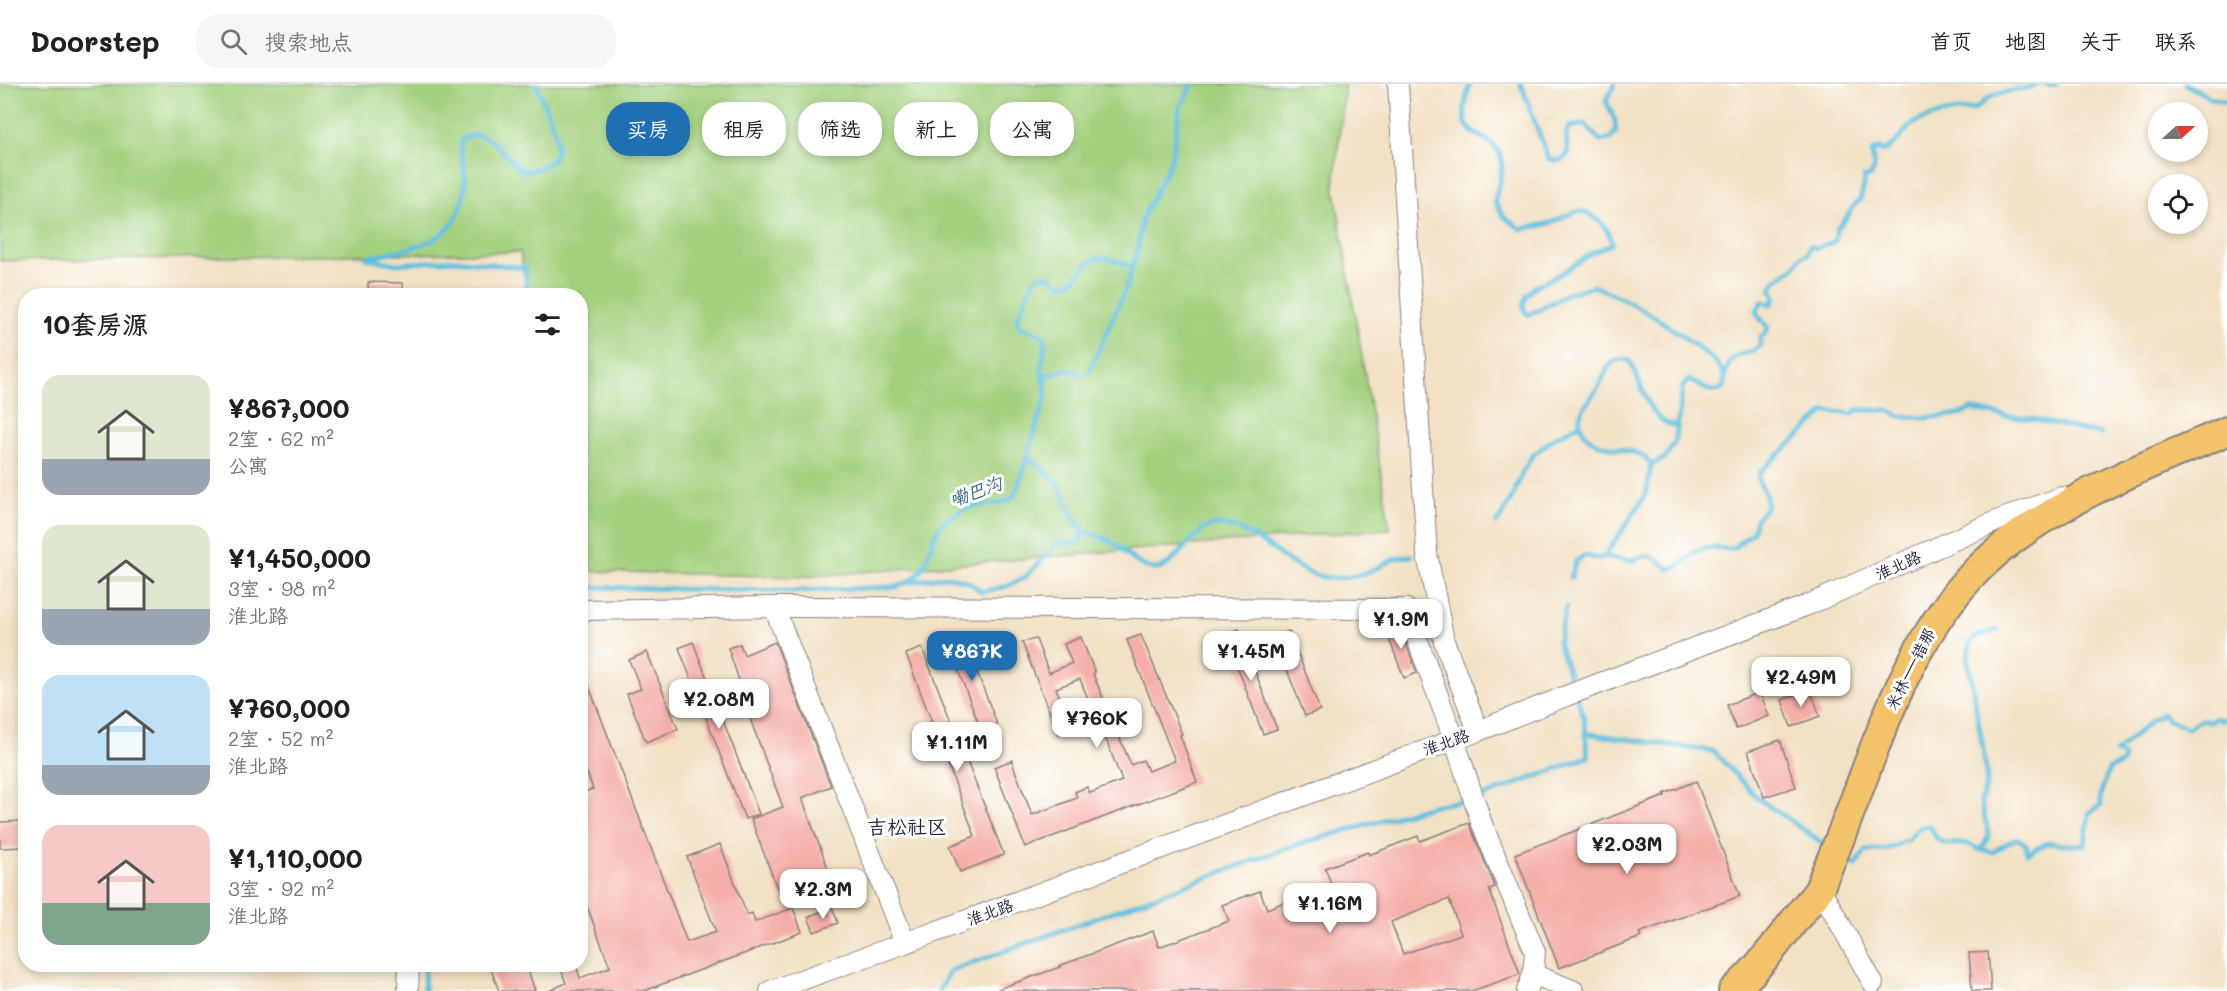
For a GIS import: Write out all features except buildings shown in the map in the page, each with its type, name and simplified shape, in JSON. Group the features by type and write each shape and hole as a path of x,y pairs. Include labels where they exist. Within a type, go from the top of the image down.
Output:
{"highway":[{"name":"米林—错那","path":"1733,991 1780,939 1820,888 1886,717 1915,654 1937,618 1967,581 1997,551 2039,521 2115,478 2227,431"}],"street":[{"path":"1398,84 1426,554 1444,641 1479,731"},
{"name":"淮北路","path":"770,991 1479,731 1808,605 1999,520 2115,478"},
{"path":"588,610 774,607 1407,609 1482,824 1535,952 1530,983 1574,991"},
{"path":"774,607 905,943"},
{"path":"1820,888 1873,983"},
{"path":"408,991 409,972"}],"green space":[{"path":"0,84 1345,84 1334,186 1390,529 801,577 588,571 588,288 526,288 520,252 0,261"}],"waterway":[{"path":"366,258 418,246 445,231 455,220 462,203 465,182 461,141 470,136 479,135 487,138 522,171 541,167 551,160 556,150 556,138 536,84"},
{"name":"嘞巴沟","path":"588,587 794,591 896,587 910,581 919,573 925,564 935,535 940,526 949,518 971,507 1003,503 1011,499 1018,487 1046,396 1045,383 1048,375 1068,369 1081,375 1089,372 1126,288 1137,253 1142,219 1171,161 1180,107 1192,84"},
{"path":"1470,84 1465,104 1465,120 1470,130 1492,144 1500,156 1502,170 1495,202 1504,217 1521,229 1550,223 1581,211 1593,216 1601,223 1612,244 1590,254 1562,273 1534,287 1526,296 1523,306 1526,313 1529,315 1569,293 1593,286 1635,305 1660,320 1710,357 1724,375 1724,387 1717,391 1708,390 1689,380 1683,386 1675,442 1665,458 1651,465 1647,490 1643,498 1603,557 1585,555 1576,561 1571,577"},
{"path":"1521,84 1548,158 1557,161 1564,159 1568,154 1566,135 1569,127 1585,124 1600,141 1610,139 1616,131 1615,121 1606,101 1615,84"},
{"path":"1725,377 1727,367 1735,357 1760,346 1760,337 1766,333 1768,327 1758,316 1757,310 1762,302 1771,304 1775,298 1771,289 1775,281 1795,267 1800,257 1808,254 1810,246 1817,248 1835,241 1837,228 1860,200 1864,177 1871,176 1874,169 1872,152 1878,149 1885,151 1909,127 1922,119 1974,109 1990,97 2039,84"},
{"path":"2044,84 2050,86 2056,84"},
{"path":"2185,84 2211,98 2227,102"},
{"path":"367,258 396,264 456,260 525,268 526,288"},
{"path":"1045,383 1042,369 1044,337 1019,327 1017,319 1034,280 1041,275 1049,276 1063,285 1074,280 1094,259 1100,258 1133,266"},
{"path":"1651,465 1639,454 1601,445 1585,434 1582,427 1580,420 1582,412 1610,366 1619,359 1629,360 1652,410 1667,423 1678,426"},
{"path":"1603,557 1630,560 1650,557 1660,561 1668,569 1682,564 1701,549 1732,549 1753,532 1756,519 1767,506 1766,496 1758,480 1760,472 1826,411 1853,414 1857,410 1888,410 1900,416 1925,418 1961,414 1971,409 2101,434"},
{"path":"1497,523 1532,456 1554,438 1580,424"},
{"path":"912,582 949,577 966,581 981,592 1004,587 1024,578 1057,544 1079,542 1083,532 1061,488 1048,473 1026,458"},
{"path":"1083,532 1106,539 1138,563 1155,569 1171,562 1203,530 1222,525 1249,534 1297,566 1323,577 1353,576 1368,572 1395,559 1411,556"},
{"path":"1566,607 1558,642 1574,689"},
{"path":"1981,850 1989,836 1981,801 1987,781 1968,652 1974,638 1998,630"},
{"path":"1479,798 1588,757 1584,718 1577,697"},
{"path":"1842,856 1856,866 1866,851 1892,847 1908,840 1920,828 1926,826 1930,826 1937,839 1946,844 1969,844 1981,850 1993,852 2015,839 2019,839 2027,846 2027,853 2050,842 2068,845 2085,844 2089,813 2101,805 2100,796 2109,769 2122,763 2124,757 2115,753 2152,720 2163,714 2168,720 2188,728 2200,720 2211,722 2216,718 2222,720 2227,718"},
{"path":"1585,733 1713,751 1759,799 1827,846"},
{"path":"939,991 950,971 1293,846 1431,806 1470,800"},
{"name":"嘞巴沟","path":"424,991 425,972"}],"district":[{"name":"吉松社区","path":"907,827"}]}
